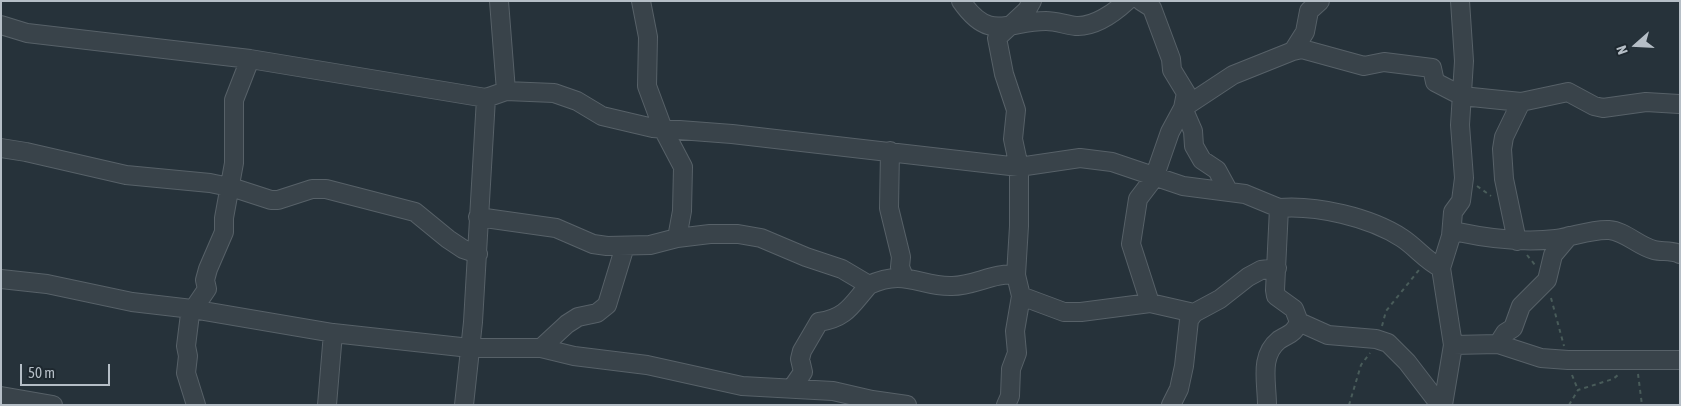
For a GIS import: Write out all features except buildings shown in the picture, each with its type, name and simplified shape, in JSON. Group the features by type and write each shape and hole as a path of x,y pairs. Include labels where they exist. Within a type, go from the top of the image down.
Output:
{"street":[{"path":"499,1 506,91"},
{"path":"640,1 648,37 647,86 663,129 683,167 682,212 677,238"},
{"path":"961,1 976,20 987,26 1011,26 1045,21 1078,26 1087,25 1113,12 1127,1"},
{"path":"1006,405 1010,396 1011,369 1017,353 1015,330 1020,296 1016,275 1019,226 1019,166 1013,139 1016,110 1004,74 997,38 1011,26 1032,1"},
{"path":"1141,1 1152,8 1171,59 1172,70 1186,93 1183,108 1170,132 1154,178 1138,199 1131,244 1150,303"},
{"path":"1293,50 1305,32 1309,12 1320,1"},
{"path":"1441,405 1453,345 1441,268 1451,236 1453,212 1461,201 1464,178 1460,125 1464,61 1460,1"},
{"path":"1,25 26,33 250,59 486,98 506,91 554,92 577,101 602,116 663,129 732,134 1019,166 1080,158 1112,162 1154,178 1183,186 1252,196 1279,208 1317,209 1344,215 1401,237 1417,249 1427,261 1441,268"},
{"path":"1183,108 1233,75 1302,48 1364,66 1384,62 1432,68 1435,82 1462,96 1521,102 1568,92 1594,106 1603,108 1646,102 1679,104"},
{"path":"196,405 186,373 188,356 186,346 192,309 207,290 205,280 208,269 224,232 228,188 234,163 234,100 250,59"},
{"path":"464,405 478,254 478,217 486,98"},
{"path":"1680,98 1680,108"},
{"path":"1517,241 1504,179 1502,149 1504,136 1521,102"},
{"path":"1183,108 1193,131 1194,146 1202,160 1208,166 1213,166 1220,174 1229,192"},
{"path":"1,148 126,175 186,180 278,200 319,188 386,206 407,208 463,249 478,254"},
{"path":"890,151 889,208 901,257 900,267 904,277"},
{"path":"1279,208 1276,296 1294,309 1300,322 1328,335 1376,339 1388,343 1407,362 1441,405"},
{"path":"478,217 540,224 556,228 593,244 625,246 650,244 677,238 738,234 761,238 806,258 842,269 869,285"},
{"path":"1451,236 1458,232 1481,238 1517,241 1611,230 1655,250 1665,250 1680,254"},
{"path":"1498,344 1505,333 1513,328 1521,306 1547,280 1553,256 1569,236"},
{"path":"541,348 567,324 578,317 597,313 607,305 625,246"},
{"path":"1171,405 1179,389 1184,366 1186,332 1189,320 1194,313 1220,299 1248,277 1261,270 1277,268"},
{"path":"792,388 803,372 800,359 802,351 819,322 835,320 850,310 869,285 904,277 952,286 976,283 1002,273 1016,275"},
{"path":"1,278 54,286 154,306 192,309 333,333 470,348 541,348 574,356 647,365 742,386 833,391 872,400 907,405"},
{"path":"1020,296 1064,312 1081,312 1150,303 1194,313"},
{"path":"1267,405 1266,363 1269,351 1278,341 1294,333 1300,322"},
{"path":"327,405 333,333"},
{"path":"1453,345 1498,344 1541,358 1680,360"},
{"path":"1,396 53,405"}],"path":[{"path":"1638,359 1642,405"},
{"path":"1569,405 1578,390 1613,379 1619,374"}]}
